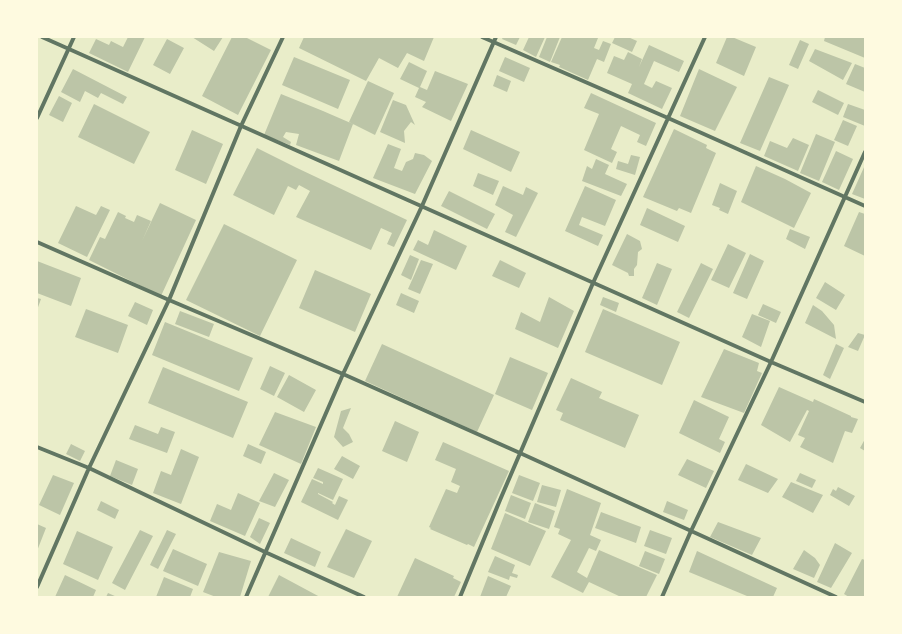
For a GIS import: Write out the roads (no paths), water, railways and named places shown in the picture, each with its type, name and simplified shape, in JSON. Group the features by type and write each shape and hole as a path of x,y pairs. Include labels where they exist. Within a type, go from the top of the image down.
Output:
{"street":[{"path":"42,37 771,362 865,402"},
{"path":"37,118 74,37"},
{"path":"37,587 89,468 169,300 241,126 283,37"},
{"path":"482,37 865,206"},
{"path":"246,597 343,374 422,206 496,37"},
{"path":"460,597 593,283 705,37"},
{"path":"662,597 771,362 865,152"},
{"path":"37,242 343,374 836,597"},
{"path":"37,447 89,468 265,552 364,597"}]}
